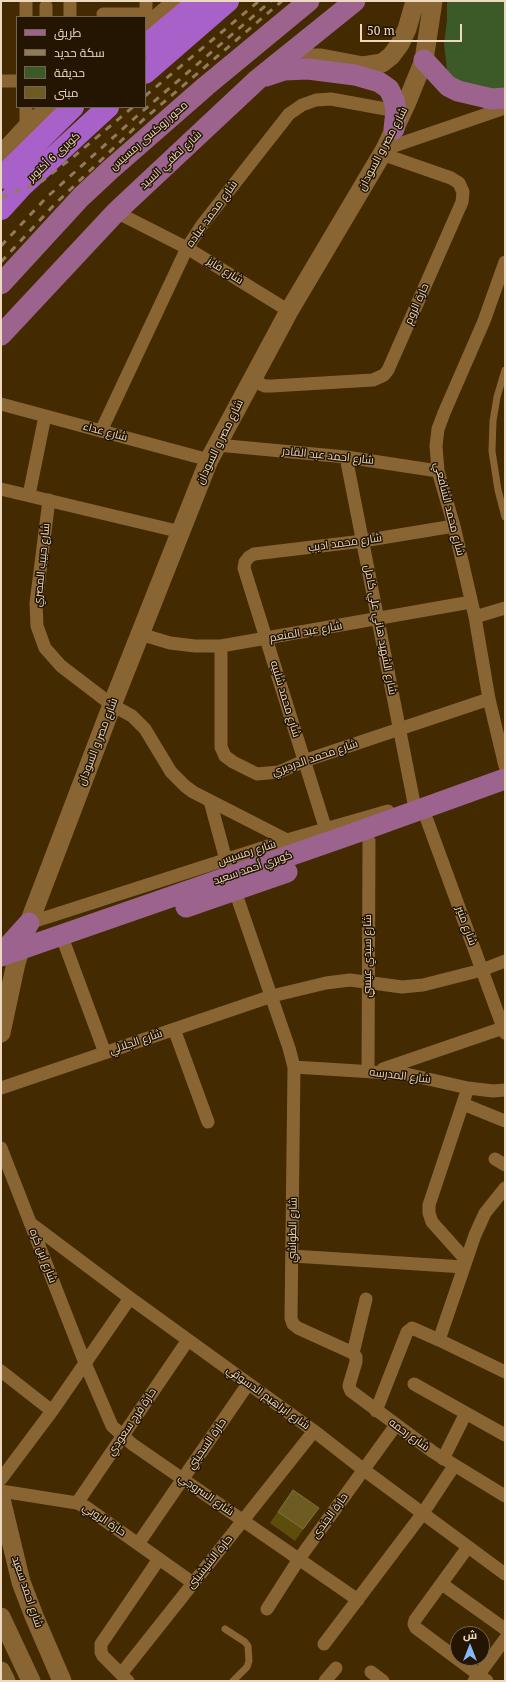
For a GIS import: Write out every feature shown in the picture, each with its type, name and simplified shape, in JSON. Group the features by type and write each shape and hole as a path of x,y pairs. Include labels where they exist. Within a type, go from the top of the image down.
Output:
{"highway":[{"path":"146,45 199,1"},
{"path":"146,72 228,1"},
{"name":"كوبرى 6 أكتوبر","path":"1,178 72,108"},
{"name":"كوبرى 6 أكتوبر","path":"1,209 21,188 107,108"}],"main road":[{"path":"146,23 177,1"},
{"name":"محور روكسى رمسيس","path":"1,284 58,222 111,169 206,86 309,1"},
{"name":"شارع لطفي السيد","path":"1,335 116,212 257,80 355,1"},
{"path":"278,63 297,58 321,58 364,66 382,63 391,56 400,44 407,29 415,1"},
{"name":"شارع مصر و السودان","path":"29,923 112,705 213,453 289,311 384,151 397,117 407,102 424,60 433,1"},
{"path":"424,60 448,86 458,91 492,99 505,98"},
{"path":"257,80 284,70 308,70 355,75 379,82 389,89 394,100 397,117"},
{"path":"1,155 26,128 50,108"},
{"name":"كوبري أحمد سعيد","path":"6,958 360,838 505,778"},
{"path":"6,958 65,945 235,891 360,838 427,820 505,791"},
{"path":"1,1033 6,958 29,923"},
{"name":"شارع احمد سعيد","path":"1,1499 21,1582 62,1681"},
{"path":"1,1556 56,1681"},
{"path":"1,1617 31,1681"},
{"path":"1,1671 6,1681"}],"street":[{"path":"26,1 26,16"},
{"path":"70,1 70,16"},
{"path":"145,16 146,1"},
{"path":"103,11 119,16"},
{"path":"1,81 16,81"},
{"name":"شارع محمد عباده","path":"100,431 187,248 202,225 289,114 316,100 331,98 397,117"},
{"path":"26,108 26,128"},
{"path":"384,151 505,108"},
{"name":"حارة الروم","path":"251,380 264,386 272,386 374,380 384,375 388,370 462,202 463,192 459,183 451,178 384,151"},
{"name":"شارع فايز","path":"116,212 187,248 289,311"},
{"name":"شارع محمد الشافعي","path":"505,262 484,321 444,413 438,429 436,446 438,471 454,526 471,602 489,699 505,766"},
{"name":"شارع عداء","path":"1,404 100,431 213,453"},
{"path":"29,495 46,416"},
{"name":"شارع احمد عبد القادر","path":"213,453 346,457 438,471"},
{"name":"شارع الشهيد هاني علي كامل","path":"346,457 414,803"},
{"path":"1,489 181,532"},
{"name":"شارع حبيب المصري","path":"49,500 36,603 37,626 46,648 61,666 112,705 132,716 145,729 166,764 178,779 193,792 287,840"},
{"name":"شارع محمد اديب","path":"244,568 245,562 254,554 363,541 454,526"},
{"name":"شارع محمد شلبيه","path":"244,568 326,830"},
{"name":"شارع عبد المنعم","path":"140,634 170,643 195,646 221,646 471,602"},
{"path":"474,617 505,608"},
{"name":"شارع محمد الدرديري","path":"221,646 221,746 225,756 233,762 257,774 279,772 304,761 489,699"},
{"name":"شارع رمسيس","path":"29,923 287,840 326,830 414,803 488,777 497,776 505,778"},
{"path":"210,801 226,860"},
{"name":"شارع منير","path":"427,820 504,1031"},
{"name":"شارع سيدي عيسي","path":"360,838 373,1071"},
{"name":"شارع الطواشي","path":"235,891 272,996 294,1067 293,1256 291,1318 293,1324 298,1328 354,1353"},
{"path":"65,945 105,1053"},
{"name":"شارع الجلالي","path":"1,1088 272,996 326,983 350,980 402,987 423,985 482,970 505,961"},
{"path":"174,1030 208,1122"},
{"path":"373,1071 504,1031"},
{"name":"شارع المدرسه","path":"294,1067 406,1074 468,1088 493,1091 505,1090"},
{"path":"465,1264 432,1222 428,1213 431,1196 468,1088"},
{"path":"463,1104 505,1120"},
{"name":"شارع ابن كره","path":"1,1148 85,1364"},
{"path":"440,1340 475,1235 485,1213 505,1188"},
{"name":"شارع ابراهيم الدسوقي","path":"30,1223 130,1298 314,1431 364,1470 505,1574"},
{"path":"293,1256 465,1264"},
{"path":"1,1479 52,1412 130,1298"},
{"path":"354,1353 366,1299"},
{"path":"376,1411 409,1330 415,1329 505,1372"},
{"name":"حارة فرج سعودي","path":"77,1503 188,1340"},
{"name":"شارع رحمه","path":"354,1353 356,1356 356,1362 349,1386 351,1391 376,1411 454,1466 505,1496"},
{"name":"شارع السروجي","path":"85,1364 112,1426 122,1436 358,1600"},
{"path":"1,1371 52,1412"},
{"name":"حارة السحيني","path":"138,1544 248,1384"},
{"path":"414,1384 505,1435"},
{"path":"443,1458 466,1413"},
{"name":"حارة الجندى","path":"268,1609 299,1559 396,1425"},
{"name":"حارة الشيشينى","path":"124,1677 193,1583 314,1431"},
{"path":"324,1644 423,1513 454,1466"},
{"name":"حارة الروبي","path":"1,1491 77,1503 86,1507 193,1583"},
{"path":"468,1547 415,1620 416,1628 480,1679 505,1640"},
{"path":"124,1677 101,1652 101,1644 159,1559"},
{"path":"442,1584 505,1629"},
{"path":"325,1681 336,1668"},
{"path":"371,1672 383,1681"}],"lane":[{"path":"505,370 504,379 497,397 493,421 492,451 498,490 505,517"},
{"path":"225,1629 245,1642 248,1646 249,1661 247,1667 233,1681"}],"green space":[{"path":"447,1 505,1 505,87 494,92 461,84 447,70 444,44 447,20"}],"building":[{"path":"293,1490 319,1508 303,1529 278,1512"}],"railway":[{"path":"146,95 259,1"},
{"path":"1,246 46,198 137,116 271,1"},
{"path":"1,262 54,205 143,120 282,1"},
{"path":"1,198 42,181 132,108"}]}
